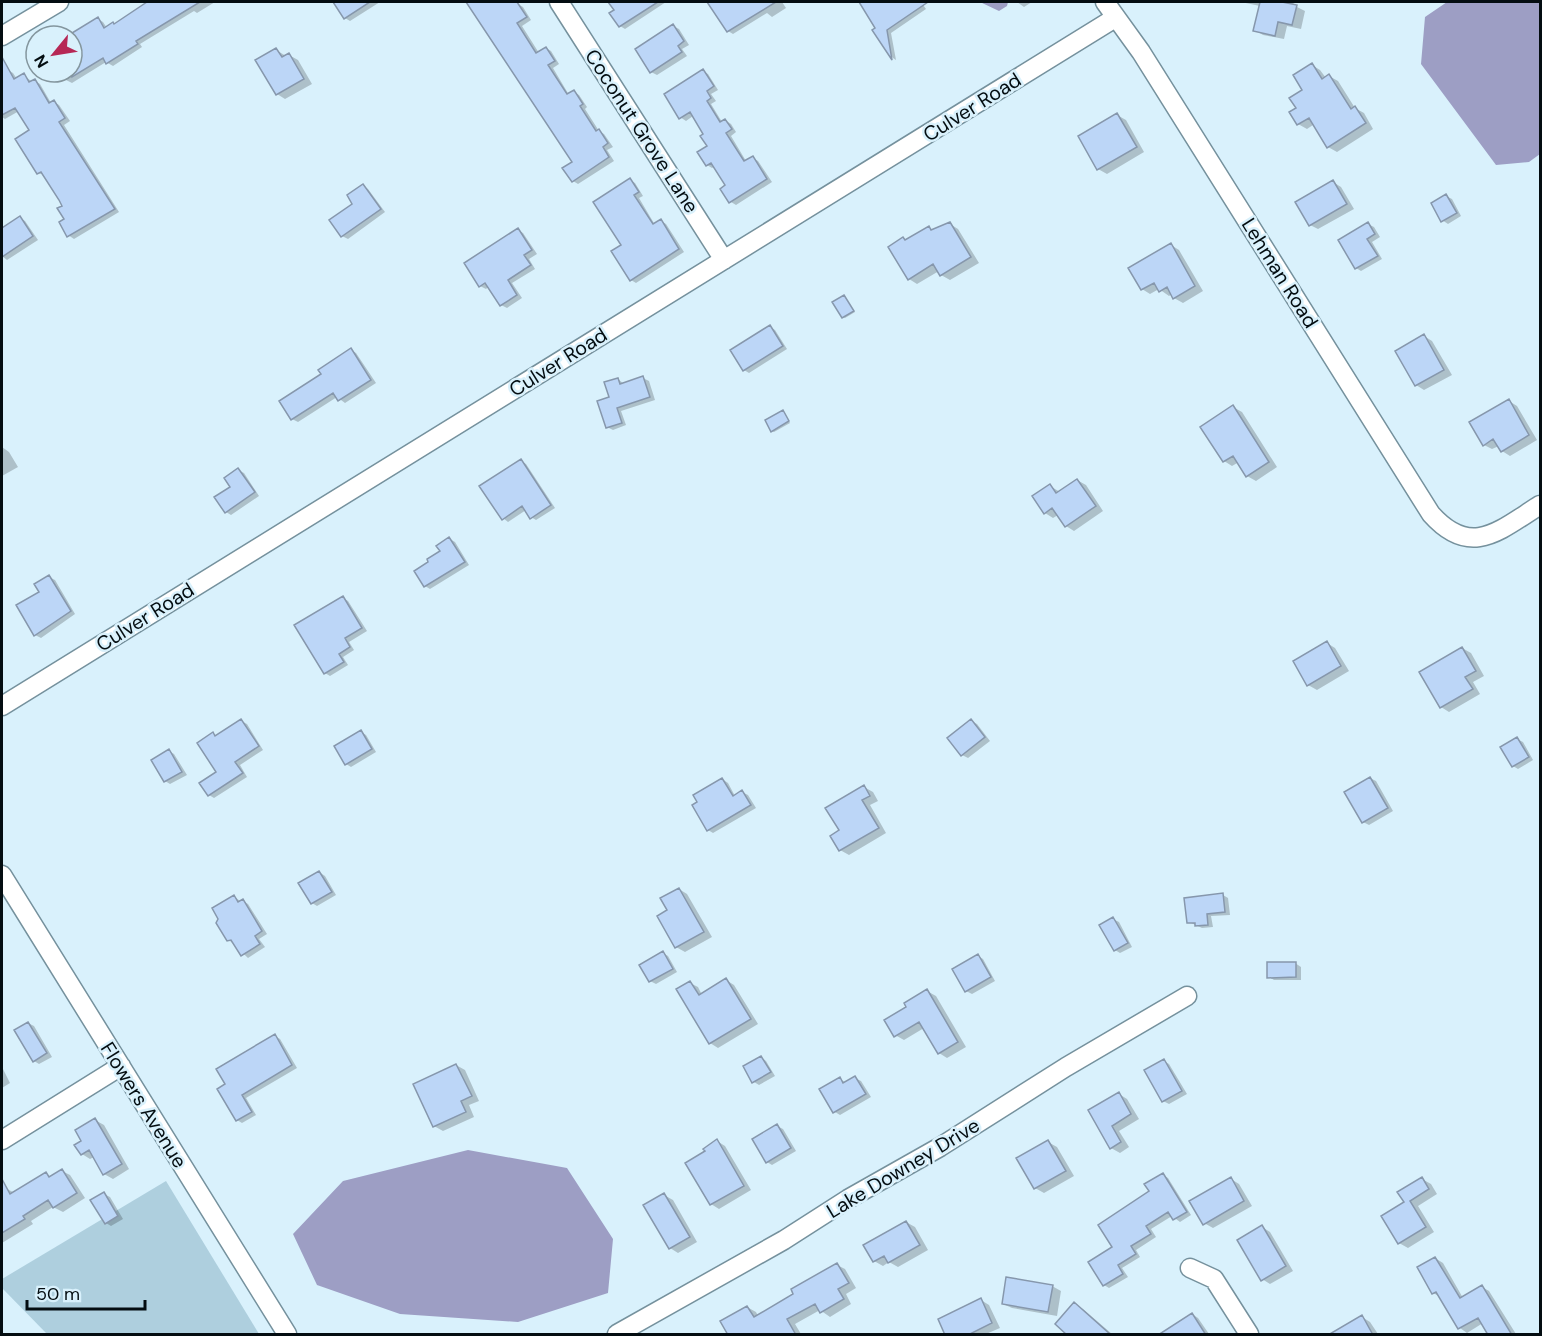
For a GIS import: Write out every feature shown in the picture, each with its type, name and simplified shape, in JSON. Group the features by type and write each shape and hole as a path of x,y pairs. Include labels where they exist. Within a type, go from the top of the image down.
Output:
{"street":[{"path":"2,36 59,2"},
{"name":"Coconut Grove Lane","path":"559,2 724,260"},
{"name":"Lehman Road","path":"1105,2 1141,52 1431,514 1444,528 1462,537 1475,538 1491,535 1540,505"},
{"name":"Culver Road","path":"2,706 1115,18"},
{"name":"Flowers Avenue","path":"2,875 287,1335"},
{"name":"Lake Downey Drive","path":"616,1335 784,1240 848,1199 940,1147 1066,1067 1187,996"},
{"path":"2,1140 121,1066"},
{"path":"1190,1268 1214,1279 1250,1335"}],"shaded area":[{"path":"980,2 1008,2 1007,6 999,11"},
{"path":"1447,2 1540,2 1540,154 1529,162 1496,165 1421,64 1425,17"},
{"path":"468,1150 567,1168 613,1239 608,1293 518,1322 400,1314 317,1285 293,1234 343,1181"},
{"path":"166,1181 259,1334 47,1334 2,1288 2,1279"}],"building":[{"path":"147,2 200,2 136,41 138,44 106,64 103,58 84,70 84,26 98,17 104,28 113,22 114,24"},
{"path":"333,2 370,2 344,19"},
{"path":"466,2 517,2 527,17 517,23 536,53 546,47 555,61 548,65 567,94 574,90 583,104 580,106 596,131 599,129 608,143 603,147 609,157 572,182 562,168 572,162"},
{"path":"608,2 658,2 619,27 609,13 614,10"},
{"path":"707,2 776,2 727,32"},
{"path":"859,2 928,2 887,30 892,60 872,30 875,28"},
{"path":"1260,2 1297,5 1292,25 1278,22 1275,36 1253,31"},
{"path":"673,24 684,41 678,46 682,52 650,73 635,49"},
{"path":"276,48 282,57 289,53 304,79 276,95 255,60"},
{"path":"2,57 14,79 24,73 24,84 38,84 49,103 54,100 65,118 59,122 115,209 67,237 59,222 64,219 57,208 62,206 59,200 41,172 37,174 15,139 29,130 15,108 2,115"},
{"path":"1312,63 1322,79 1329,74 1351,109 1355,106 1366,123 1327,148 1309,118 1297,125 1289,112 1296,108 1289,98 1302,90 1293,75"},
{"path":"703,69 714,86 707,91 711,98 707,101 720,122 725,119 732,129 726,133 744,161 753,156 767,179 729,203 720,189 725,185 711,163 706,166 697,152 707,146 690,112 679,119 664,94"},
{"path":"1117,113 1137,147 1097,170 1078,136"},
{"path":"630,178 639,192 634,195 653,224 661,219 679,249 630,281 611,251 621,245 593,202"},
{"path":"1333,180 1347,204 1309,226 1295,202"},
{"path":"363,184 381,209 341,237 329,220 352,204 347,195"},
{"path":"1446,194 1457,213 1441,222 1431,203"},
{"path":"20,216 33,236 2,257 2,228"},
{"path":"950,222 971,257 940,276 933,264 908,280 888,247 903,237 905,240 929,226 931,230"},
{"path":"1368,222 1375,234 1367,239 1378,256 1355,269 1338,240"},
{"path":"518,228 532,250 524,255 531,265 508,280 517,295 500,306 485,283 479,287 464,263"},
{"path":"1171,243 1195,286 1173,299 1167,287 1159,292 1154,283 1141,290 1128,268"},
{"path":"844,295 854,311 842,318 832,302"},
{"path":"770,325 783,346 743,371 730,350"},
{"path":"1424,334 1444,370 1415,386 1395,351"},
{"path":"351,348 371,380 338,401 333,393 291,420 279,401 321,374 318,370"},
{"path":"643,376 650,397 617,408 622,423 606,428 597,401 609,397 604,382 618,378 620,384"},
{"path":"1509,399 1529,435 1501,452 1493,439 1483,446 1469,422"},
{"path":"1233,405 1269,462 1246,477 1233,456 1223,462 1200,427"},
{"path":"783,410 789,421 771,432 765,420"},
{"path":"521,459 551,505 530,519 522,506 502,520 479,486"},
{"path":"238,468 255,492 225,513 214,497 230,487 224,478"},
{"path":"1077,479 1096,506 1065,527 1052,508 1044,514 1032,496 1050,484 1056,493"},
{"path":"449,537 465,562 424,587 414,571 440,551 436,546"},
{"path":"49,575 71,611 34,636 16,605 39,592 34,584"},
{"path":"343,596 362,628 345,638 350,647 339,654 344,662 324,674 294,625"},
{"path":"1327,641 1341,666 1307,686 1293,661"},
{"path":"1462,647 1476,671 1465,677 1473,689 1440,708 1419,672"},
{"path":"241,719 259,746 235,762 243,773 208,796 199,783 216,772 197,743 213,732 215,736"},
{"path":"971,719 985,737 961,756 947,738"},
{"path":"361,730 372,749 345,765 334,746"},
{"path":"1517,737 1529,757 1512,767 1500,747"},
{"path":"169,749 182,772 164,782 151,760"},
{"path":"1370,777 1388,808 1362,823 1344,792"},
{"path":"722,778 733,796 742,790 751,805 707,831 692,805 697,802 693,795"},
{"path":"864,785 870,796 862,800 879,828 839,851 830,836 839,830 825,808"},
{"path":"319,871 332,892 311,904 298,883"},
{"path":"679,888 704,932 675,948 657,916 667,910 660,898"},
{"path":"1223,893 1225,912 1207,914 1208,925 1195,926 1195,923 1187,923 1184,898"},
{"path":"234,895 238,902 243,899 262,931 255,936 260,944 241,956 231,940 227,941 216,923 218,919 212,908"},
{"path":"1113,917 1128,943 1114,951 1099,925"},
{"path":"663,951 673,969 649,982 639,965"},
{"path":"978,954 991,977 965,992 952,969"},
{"path":"1267,962 1296,962 1296,977 1267,978"},
{"path":"726,978 751,1019 709,1044 676,989 690,981 699,995"},
{"path":"927,989 958,1042 938,1054 919,1022 894,1037 884,1020 906,1007 904,1003"},
{"path":"28,1022 47,1053 33,1062 14,1030"},
{"path":"275,1034 292,1065 242,1095 252,1112 236,1121 217,1089 225,1084 216,1069"},
{"path":"761,1056 771,1072 752,1083 743,1066"},
{"path":"1164,1059 1182,1091 1162,1102 1144,1070"},
{"path":"456,1064 472,1096 461,1101 466,1112 433,1127 413,1084"},
{"path":"855,1076 866,1094 833,1113 819,1089 840,1077 843,1083"},
{"path":"1119,1092 1131,1114 1112,1126 1121,1142 1110,1149 1088,1110"},
{"path":"95,1118 122,1164 103,1175 89,1150 81,1155 74,1145 81,1141 75,1130"},
{"path":"777,1124 791,1148 766,1163 752,1139"},
{"path":"717,1139 744,1186 710,1205 685,1163 705,1151 703,1149"},
{"path":"1048,1140 1066,1171 1034,1189 1016,1158"},
{"path":"62,1169 77,1193 53,1208 48,1200 23,1216 25,1219 2,1233 2,1179 10,1194 46,1172 49,1177"},
{"path":"1163,1173 1187,1212 1173,1220 1168,1212 1146,1226 1151,1234 1131,1246 1136,1254 1118,1265 1123,1274 1103,1286 1088,1262 1112,1247 1098,1225 1149,1191 1144,1184"},
{"path":"1231,1177 1244,1201 1203,1225 1189,1201"},
{"path":"1422,1177 1429,1189 1410,1201 1426,1227 1398,1244 1381,1216 1404,1202 1397,1192"},
{"path":"104,1192 118,1216 105,1224 90,1200"},
{"path":"664,1193 690,1237 669,1249 643,1205"},
{"path":"906,1221 920,1245 888,1263 884,1256 873,1262 863,1245"},
{"path":"1262,1225 1286,1266 1261,1281 1237,1240"},
{"path":"1435,1257 1460,1298 1482,1285 1512,1335 1488,1335 1478,1318 1458,1329 1436,1292 1432,1294 1417,1267"},
{"path":"837,1263 849,1283 838,1289 844,1299 820,1313 815,1304 787,1319 796,1335 728,1335 720,1321 747,1306 754,1317 793,1294 791,1289"},
{"path":"1006,1277 1053,1285 1048,1312 1002,1304"},
{"path":"981,1298 992,1323 968,1335 945,1335 938,1319"},
{"path":"1074,1302 1111,1335 1067,1335 1055,1324"},
{"path":"1192,1313 1206,1335 1158,1335"},
{"path":"1362,1315 1373,1335 1328,1335"}]}
